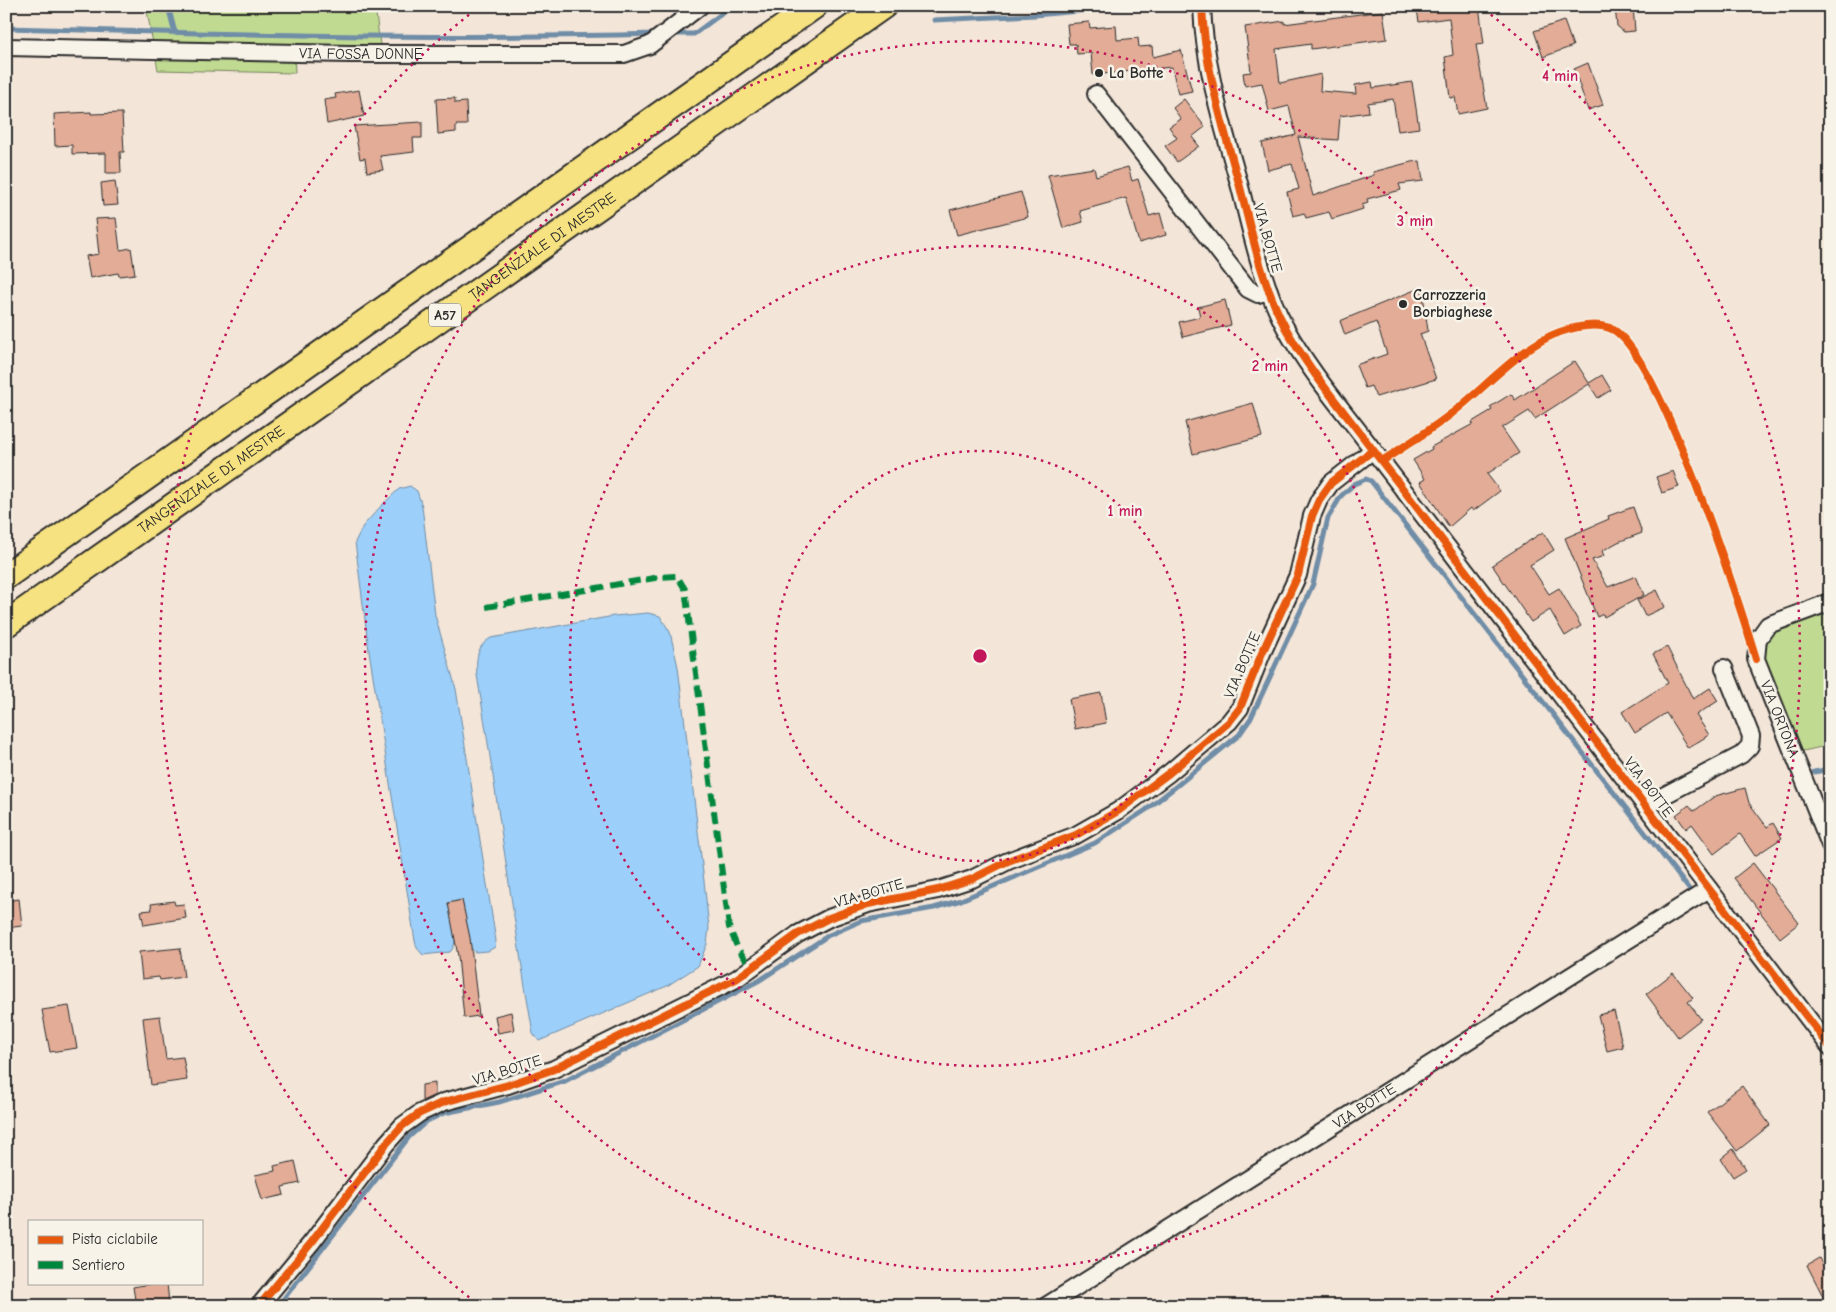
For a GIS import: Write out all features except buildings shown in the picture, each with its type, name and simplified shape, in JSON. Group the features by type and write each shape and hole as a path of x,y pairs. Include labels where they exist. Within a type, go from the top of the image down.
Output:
{"highway":[{"name":"A57","path":"6,576 814,6"},
{"name":"TANGENZIALE DI MESTRE","path":"6,624 883,6"}],"street":[{"name":"VIA FOSSA DONNE","path":"6,47 349,54 624,54 650,45 700,6"},
{"name":"VIA BOTTE","path":"1202,9 1211,68 1225,132 1269,291 1294,341 1373,450 1830,1047"},
{"name":"VIA BOTTE","path":"1096,94 1248,289 1258,294 1269,291"},
{"name":"VIA BOTTE","path":"259,1306 312,1242 386,1144 402,1126 420,1113 444,1102 508,1085 554,1069 736,979 798,934 829,918 868,904 938,890 963,882 1008,861 1076,835 1118,811 1169,773 1230,722 1240,708 1262,653 1298,575 1312,516 1319,500 1331,483 1373,450"},
{"name":"VIA ORTONA","path":"1830,602 1768,625 1758,639 1756,660 1830,845"},
{"path":"1646,805 1741,756 1750,746 1751,736 1724,668"},
{"name":"VIA BOTTE","path":"1046,1306 1709,889"}],"green space":[{"path":"146,6 375,6 380,45 294,49 295,73 158,70"},
{"path":"1830,609 1830,745 1799,752 1757,637"}],"water":[{"path":"410,486 417,491 422,506 435,615 456,689 496,941 495,947 488,951 475,952 471,948 462,900 448,903 455,936 455,942 450,952 423,955 417,948 415,941 369,651 355,542 363,526 381,506 399,489"},
{"path":"648,613 660,616 670,632 678,667 709,928 707,944 698,966 667,986 539,1041 533,1033 518,944 477,675 478,654 482,645 491,638 614,616"}],"waterway":[{"path":"168,6 175,33"},
{"path":"672,34 694,34 732,6"},
{"path":"934,20 1035,15 1133,6"},
{"path":"6,28 412,36 656,34"},
{"path":"278,1306 409,1137 427,1121 444,1113 499,1102 565,1081 760,980 829,935 861,921 934,908 961,900 1095,843 1146,810 1239,735 1251,718 1313,584 1328,518 1341,496 1354,484 1366,479 1371,481 1692,893"},
{"path":"1814,772 1830,769"}],"marked path":[{"path":"486,607 660,577 677,576 685,589 729,927 738,949 752,968"}],"cycle path":[{"path":"1202,6 1211,75 1253,241 1270,294 1294,343 1327,390 1830,1047"},
{"path":"1382,461 1443,420 1517,357 1546,338 1566,330 1586,326 1612,329 1631,347 1652,382 1673,428 1715,536 1756,659"},
{"path":"259,1306 312,1242 386,1144 402,1126 420,1113 444,1102 508,1085 554,1069 736,979 798,934 829,918 868,904 938,890 972,879 1008,861 1076,835 1118,811 1169,773 1229,722 1240,708 1262,653 1298,575 1312,516 1319,500 1331,483 1373,450"}],"place":[{"name":"La Botte","path":"1099,73"},
{"name":"Carrozzeria Borbiaghese","path":"1403,304"}]}
